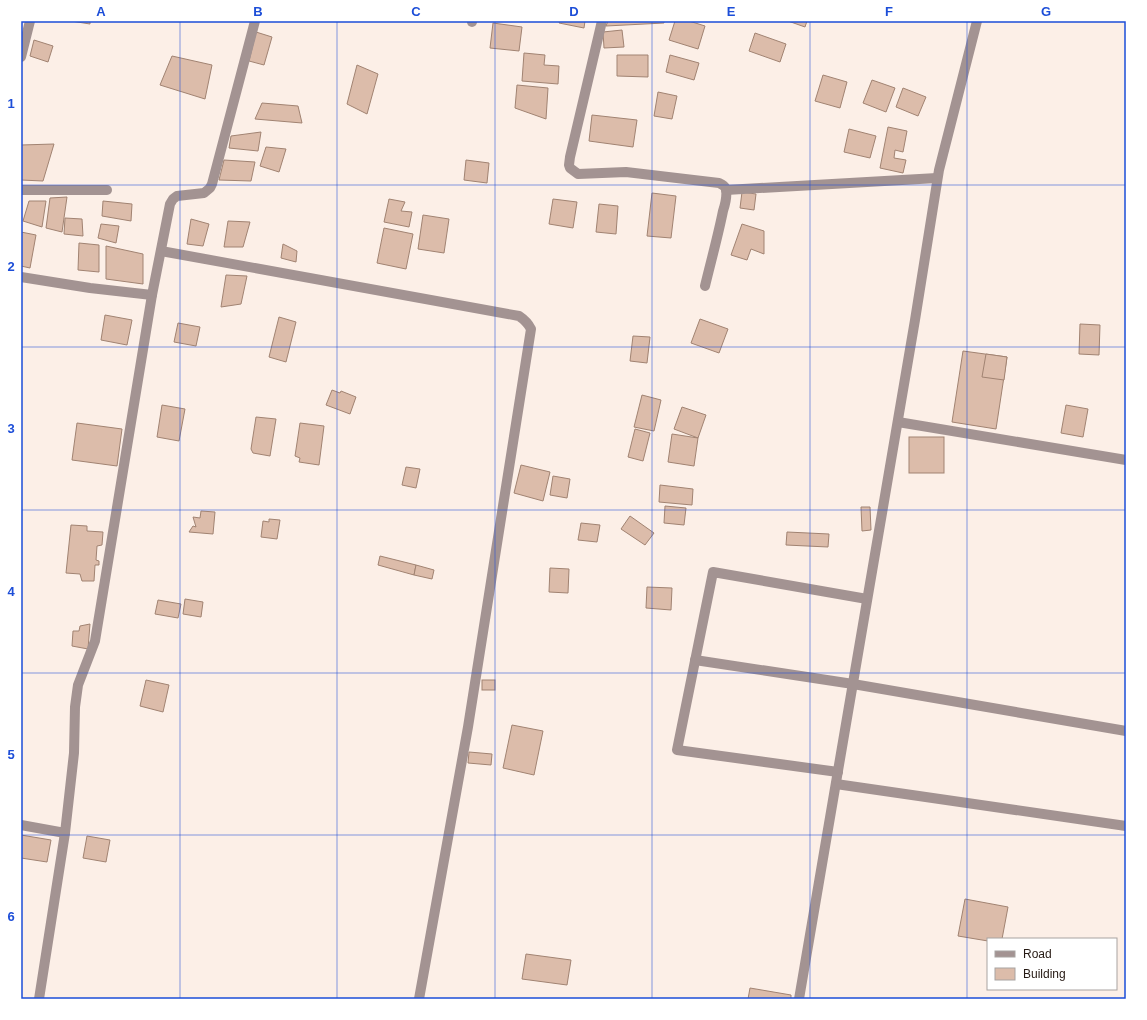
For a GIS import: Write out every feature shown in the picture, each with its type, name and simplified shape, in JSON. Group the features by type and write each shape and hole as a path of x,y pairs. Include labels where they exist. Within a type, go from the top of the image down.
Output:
{"street":[{"path":"21,57 30,21"},
{"path":"39,999 65,833 74,753 75,707 78,686 95,641 152,295 170,204 177,196 204,193 212,184 256,21"},
{"path":"602,21 570,157 570,168 578,174 626,172 723,185 726,190 720,231 705,286"},
{"path":"799,999 898,422 937,178 977,21"},
{"path":"726,190 937,178"},
{"path":"21,190 107,190"},
{"path":"161,251 519,316 531,329 468,727 419,999"},
{"path":"21,277 90,288 152,295"},
{"path":"898,422 1126,460"},
{"path":"838,772 677,750 713,572 867,599"},
{"path":"695,660 853,684 1126,731"},
{"path":"836,784 1126,826"},
{"path":"21,825 65,833"}],"building":[{"path":"71,21 90,21 90,24"},
{"path":"560,21 585,21 584,28 559,23"},
{"path":"608,21 664,21 664,23 606,26"},
{"path":"675,21 689,21 705,26 698,49 669,40"},
{"path":"788,21 807,21 805,27"},
{"path":"493,23 522,27 519,51 490,48"},
{"path":"622,30 624,47 604,48 603,32"},
{"path":"256,32 272,37 264,65 249,61"},
{"path":"755,33 786,44 780,62 749,51"},
{"path":"34,40 53,46 48,62 30,56"},
{"path":"524,53 545,55 544,65 559,66 558,84 522,81"},
{"path":"617,55 648,55 648,77 617,76"},
{"path":"670,55 699,63 694,80 666,72"},
{"path":"172,56 212,65 205,99 160,85"},
{"path":"357,65 378,74 367,114 347,104"},
{"path":"823,75 847,82 840,108 815,101"},
{"path":"872,80 895,88 886,112 863,103"},
{"path":"517,85 548,88 546,119 515,108"},
{"path":"903,88 926,97 918,116 896,107"},
{"path":"658,92 677,96 672,119 654,116"},
{"path":"262,103 298,106 302,123 255,119"},
{"path":"592,115 637,120 633,147 589,141"},
{"path":"888,127 907,131 903,152 895,150 894,158 906,160 903,173 880,168"},
{"path":"849,129 876,136 870,158 844,152"},
{"path":"261,132 258,151 229,148 231,136"},
{"path":"54,144 43,181 21,180 21,145"},
{"path":"266,147 286,149 279,172 260,166"},
{"path":"224,160 255,162 251,181 219,180"},
{"path":"466,160 489,163 487,183 464,180"},
{"path":"742,192 756,194 754,210 740,208"},
{"path":"652,193 676,196 671,238 647,236"},
{"path":"67,197 62,232 46,228 50,198"},
{"path":"389,199 405,202 401,211 412,212 409,227 384,222"},
{"path":"553,199 577,202 573,228 549,224"},
{"path":"29,201 46,201 42,227 23,221"},
{"path":"103,201 132,204 131,221 102,216"},
{"path":"599,204 618,206 616,234 596,232"},
{"path":"423,215 449,219 444,253 418,249"},
{"path":"65,218 82,219 83,236 64,234"},
{"path":"191,219 209,224 203,246 187,244"},
{"path":"228,221 250,222 243,247 224,247"},
{"path":"101,224 119,226 116,243 98,238"},
{"path":"742,224 764,231 764,254 751,249 747,260 731,255"},
{"path":"384,228 413,234 406,269 377,263"},
{"path":"21,232 36,235 30,268 21,266"},
{"path":"79,243 99,245 99,272 78,270"},
{"path":"283,244 297,251 296,262 281,258"},
{"path":"106,246 143,254 143,284 106,279"},
{"path":"226,275 247,276 241,304 221,307"},
{"path":"105,315 132,320 127,345 101,340"},
{"path":"279,317 296,322 286,362 269,357"},
{"path":"700,319 728,329 719,353 691,343"},
{"path":"178,323 200,327 196,346 174,342"},
{"path":"1080,324 1100,325 1099,355 1079,354"},
{"path":"633,336 650,337 647,363 630,361"},
{"path":"963,351 1007,357 996,429 952,422"},
{"path":"986,354 1007,357 1004,380 982,377"},
{"path":"332,390 340,393 341,391 356,397 350,414 326,405"},
{"path":"642,395 661,400 654,431 634,427"},
{"path":"162,405 185,409 179,441 157,437"},
{"path":"1066,405 1088,409 1083,437 1061,433"},
{"path":"682,407 706,415 698,438 674,429"},
{"path":"256,417 276,419 270,456 253,453 251,449"},
{"path":"77,423 122,429 117,466 72,460"},
{"path":"300,423 324,426 319,465 299,462 300,458 295,456"},
{"path":"635,429 650,433 643,461 628,457"},
{"path":"672,434 698,438 694,466 668,462"},
{"path":"909,437 944,437 944,473 909,473"},
{"path":"521,465 550,472 543,501 514,493"},
{"path":"406,467 420,469 416,488 402,485"},
{"path":"553,476 570,479 567,498 550,495"},
{"path":"660,485 693,489 692,505 659,502"},
{"path":"665,506 686,508 684,525 664,523"},
{"path":"861,507 870,507 871,530 862,531"},
{"path":"201,511 215,512 213,534 189,532 193,526 196,527 193,517 200,518"},
{"path":"630,516 654,533 645,545 621,529"},
{"path":"269,519 280,520 277,539 261,537 263,521 269,522"},
{"path":"581,523 600,525 597,542 578,540"},
{"path":"71,525 87,526 87,531 103,532 102,545 97,546 96,560 99,561 99,565 95,565 94,581 82,581 80,574 66,573"},
{"path":"787,532 829,534 828,547 786,545"},
{"path":"380,556 416,565 414,575 378,565"},
{"path":"416,565 434,570 432,579 414,575"},
{"path":"550,568 569,569 568,593 549,592"},
{"path":"647,587 672,588 671,610 646,608"},
{"path":"185,599 203,602 201,617 183,614"},
{"path":"158,600 181,604 178,618 155,614"},
{"path":"90,624 88,649 72,646 73,631 79,631 80,626"},
{"path":"146,680 169,685 163,712 140,706"},
{"path":"482,680 495,680 495,690 482,690"},
{"path":"512,725 543,731 534,775 503,768"},
{"path":"469,752 492,754 491,765 468,763"},
{"path":"21,835 51,840 47,862 21,858"},
{"path":"87,836 110,840 106,862 83,858"},
{"path":"965,899 1008,907 1002,938 987,938 987,941 958,936"},
{"path":"526,954 571,960 567,985 522,979"},
{"path":"750,988 791,995 791,999 748,999"}]}
